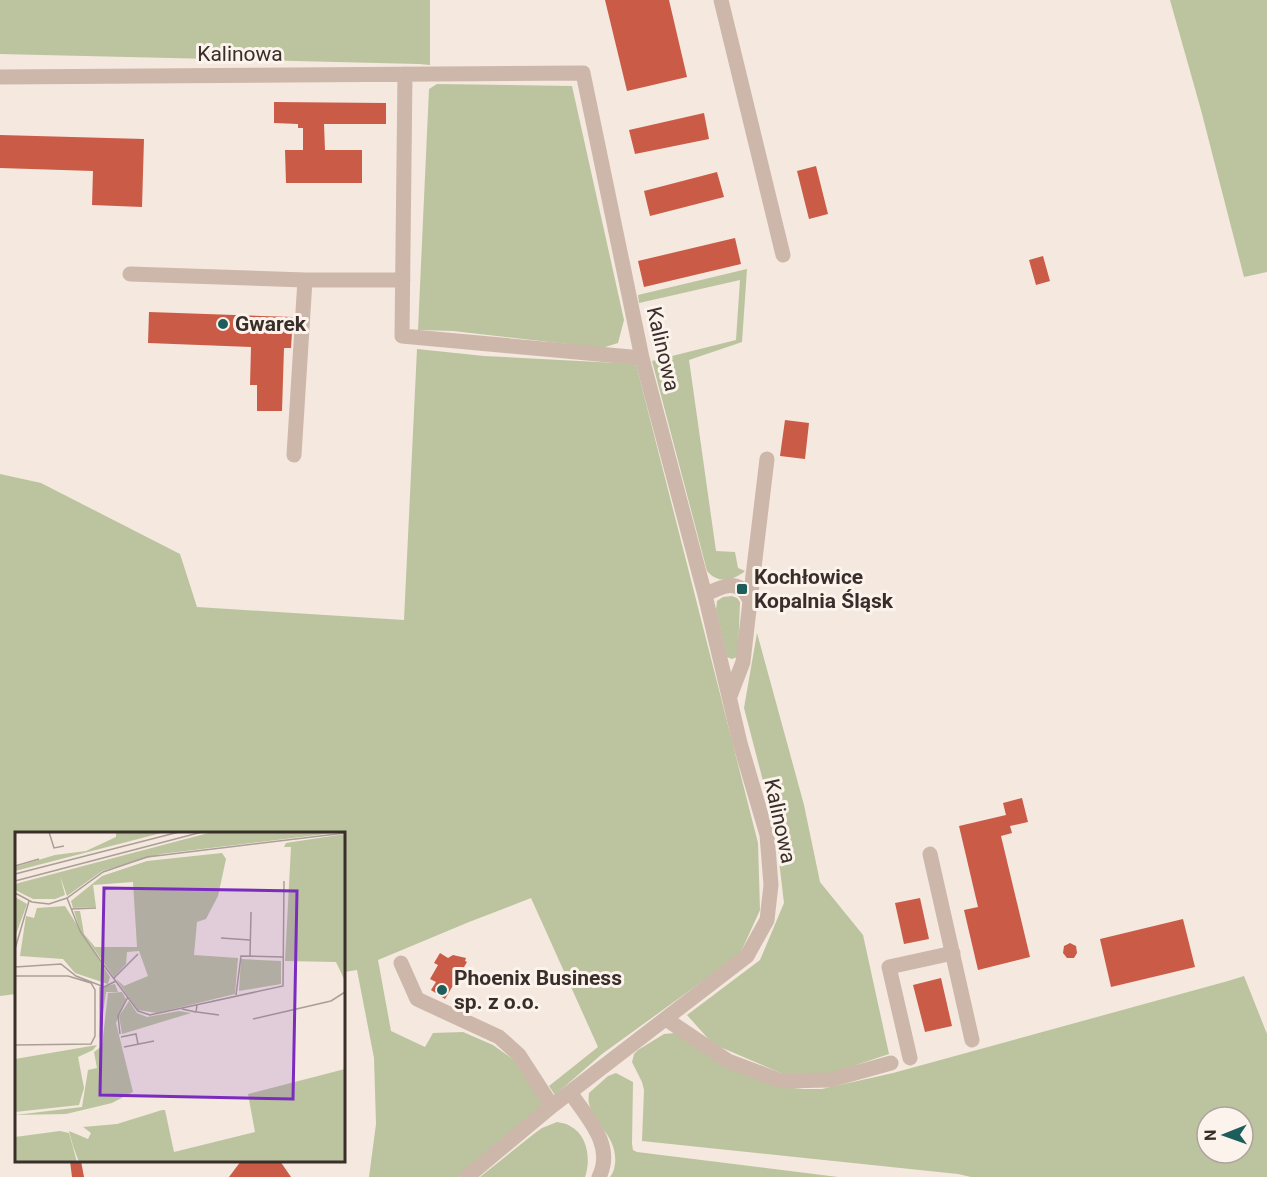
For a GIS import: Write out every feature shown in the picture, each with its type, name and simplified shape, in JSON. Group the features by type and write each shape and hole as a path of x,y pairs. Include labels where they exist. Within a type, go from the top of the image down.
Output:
{"street":[{"path":"721,0 783,255"},
{"name":"Kalinowa","path":"0,77 583,73 642,358 705,595 740,743 767,835 771,885 767,920 747,956 552,1106 467,1177"},
{"path":"405,74 402,336 642,358"},
{"path":"130,274 305,280 403,280"},
{"path":"294,455 305,280"},
{"path":"730,696 743,662 766,459"},
{"path":"705,595 730,585 738,586 747,593 750,601"},
{"path":"930,854 972,1040"},
{"path":"910,1058 889,968 952,953"},
{"path":"401,963 417,999 499,1037 519,1055 552,1106"},
{"path":"666,1019 728,1061 781,1080 830,1080 891,1063"},
{"path":"570,1092 602,1142 605,1152 604,1164 599,1177"}],"green space":[{"path":"0,0 430,0 430,65 0,54"},
{"path":"1170,0 1267,0 1267,272 1244,277"},
{"path":"437,84 572,86 624,320 618,343 602,348 453,331 418,330 429,89"},
{"path":"747,269 742,342 689,360 716,551 735,552 738,568 745,571 726,580 716,578 707,571 652,361 736,340 740,280 639,303 638,295"},
{"path":"417,349 484,356 636,364 758,843 760,910 740,954 602,1054 555,1095 549,1086 598,1047 531,898 378,960 391,1031 425,1047 433,1033 463,1032 493,1045 514,1060 545,1104 459,1177 369,1177 376,1124 374,1058 357,970 345,972 345,832 15,832 15,994 0,996 0,474 41,483 180,554 197,607 404,620"},
{"path":"732,596 740,602 738,653 737,657 732,659 727,657 716,610 717,601 723,597"},
{"path":"757,633 804,805 820,882 863,935 889,1054 832,1073 783,1074 713,1044 687,1015 760,960 784,903 775,827 744,708"},
{"path":"1244,976 1267,1034 1267,1177 971,1177 642,1141 644,1090 632,1062 638,1050 664,1034 675,1033 722,1064 784,1087 822,1089 893,1073"},
{"path":"616,1073 633,1082 632,1144 633,1150 637,1152 838,1177 610,1177 615,1164 613,1145 591,1111 589,1093 608,1076"},
{"path":"557,1122 567,1124 581,1135 588,1156 585,1177 480,1177 542,1128"}],"building":[{"path":"605,0 669,0 687,77 627,91"},
{"path":"274,102 386,103 386,124 324,124 325,150 362,150 362,183 286,183 285,150 303,150 303,128 298,128 298,124 274,123"},
{"path":"704,113 709,139 635,154 629,130"},
{"path":"0,135 144,139 142,207 92,205 93,171 0,168"},
{"path":"816,166 828,214 809,219 797,171"},
{"path":"717,172 724,197 650,216 644,191"},
{"path":"735,238 741,264 644,287 638,261"},
{"path":"1043,256 1050,281 1036,285 1029,260"},
{"name":"Gwarek","path":"149,312 293,317 291,348 284,348 282,411 257,411 257,385 250,385 251,347 148,343"},
{"path":"785,420 809,423 805,459 780,456"},
{"path":"1022,798 1028,822 1010,826 1012,833 1001,836 1030,957 978,970 964,910 978,907 959,826 1006,815 1003,803"},
{"path":"920,898 929,939 904,944 895,903"},
{"path":"1183,919 1195,967 1111,987 1100,939"},
{"path":"1070,943 1076,946 1077,953 1074,958 1067,958 1063,953 1064,946"},
{"path":"440,953 448,958 453,955 466,958 467,962 445,999 431,990 436,982 430,979 438,965 434,963"},
{"path":"941,978 952,1026 925,1032 913,985"},
{"path":"70,1162 81,1162 84,1177 72,1177"},
{"path":"240,1162 281,1162 291,1177 229,1177"}],"place":[{"name":"Gwarek","path":"223,324"},
{"name":"Kochłowice Kopalnia Śląsk","path":"742,589"},
{"name":"Phoenix Business sp. z o.o.","path":"442,990"}]}
